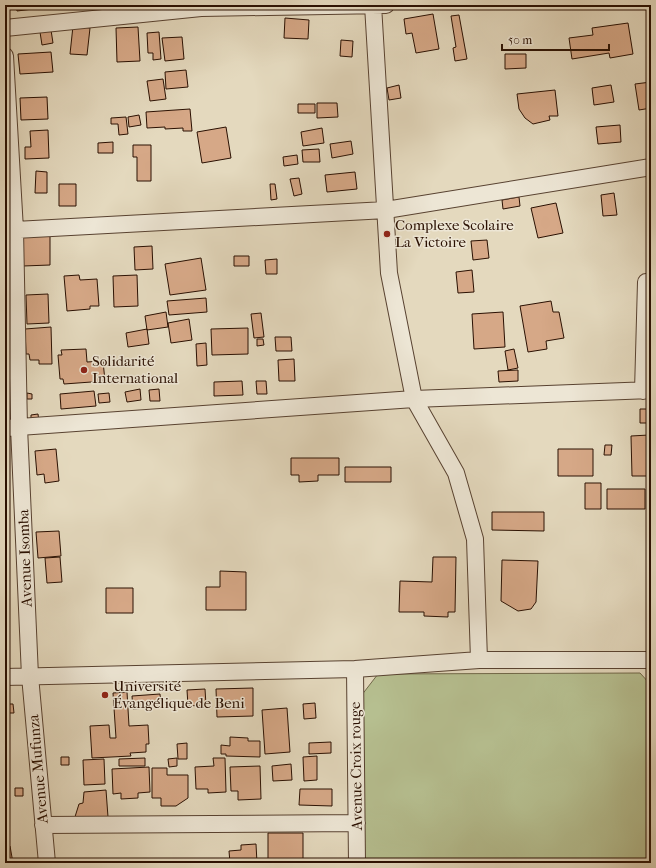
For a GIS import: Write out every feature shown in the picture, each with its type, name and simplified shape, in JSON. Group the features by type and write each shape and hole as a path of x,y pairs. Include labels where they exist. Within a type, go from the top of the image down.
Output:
{"street":[{"path":"5,28 200,8 377,5 389,273 414,399 456,473 475,539 480,660"},
{"name":"Avenue Isomba","path":"5,56 8,184 15,230 12,427 30,676"},
{"path":"15,230 386,210 651,167"},
{"path":"12,427 414,399 647,391 646,282"},
{"path":"5,677 355,669 480,660 651,660"},
{"name":"Avenue Croix rouge","path":"355,669 358,863"},
{"name":"Avenue Mufunza","path":"30,676 47,863"},
{"path":"43,825 357,823"}],"green space":[{"path":"640,673 651,685 651,863 362,863 361,696 378,674"}],"building":[{"path":"16,5 40,5 41,8 17,11"},
{"path":"433,14 439,49 416,53 412,33 406,34 404,19"},
{"path":"459,15 467,59 455,61 453,48 456,47 451,16"},
{"path":"285,18 309,20 308,39 284,38"},
{"path":"628,23 633,54 610,58 609,53 572,59 569,38 593,35 592,28"},
{"path":"73,26 90,28 87,55 70,54"},
{"path":"138,27 140,61 117,62 116,28"},
{"path":"51,30 53,43 42,45 40,32"},
{"path":"159,32 161,59 153,60 153,53 148,53 147,33"},
{"path":"182,37 184,59 165,61 162,38"},
{"path":"341,40 353,41 352,57 340,56"},
{"path":"51,52 53,72 20,74 18,54"},
{"path":"505,54 526,54 526,68 505,69"},
{"path":"186,70 188,87 166,89 165,72"},
{"path":"163,79 166,99 150,101 147,81"},
{"path":"651,82 651,108 639,110 635,84"},
{"path":"399,85 401,98 389,100 387,88"},
{"path":"611,85 614,102 594,105 592,88"},
{"path":"555,90 558,116 549,116 550,120 533,124 525,118 519,109 517,94"},
{"path":"47,97 48,119 21,120 20,98"},
{"path":"317,103 337,103 338,117 317,118"},
{"path":"298,104 315,104 315,113 298,113"},
{"path":"190,109 192,131 183,131 183,128 147,128 146,112"},
{"path":"139,115 141,125 129,127 128,117"},
{"path":"126,117 128,134 119,135 118,124 111,124 111,118"},
{"path":"620,125 621,142 598,144 596,127"},
{"path":"226,127 231,158 202,163 197,132"},
{"path":"322,128 324,143 303,146 301,132"},
{"path":"48,130 49,158 25,159 25,147 31,147 30,131"},
{"path":"351,141 353,154 332,158 330,144"},
{"path":"113,142 113,153 98,153 98,143"},
{"path":"133,145 151,145 151,181 137,181 137,157 133,157"},
{"path":"319,149 320,162 303,162 302,150"},
{"path":"297,155 298,164 284,166 283,157"},
{"path":"36,171 47,172 47,193 35,193"},
{"path":"355,172 357,189 327,192 325,175"},
{"path":"299,178 302,194 294,196 290,179"},
{"path":"59,184 76,184 76,206 59,206"},
{"path":"270,184 275,184 277,199 271,200"},
{"path":"614,193 617,215 603,216 601,195"},
{"path":"519,197 520,206 503,209 502,200"},
{"path":"556,203 563,233 538,238 531,208"},
{"path":"50,236 50,265 23,266 23,237"},
{"path":"487,240 489,258 473,260 471,241"},
{"path":"152,246 153,269 135,270 134,247"},
{"path":"234,256 249,256 249,266 234,266"},
{"path":"201,258 206,290 170,295 165,264"},
{"path":"277,259 277,274 266,274 265,260"},
{"path":"472,270 474,292 458,293 456,272"},
{"path":"79,275 80,280 97,279 99,306 90,306 90,309 67,311 64,276"},
{"path":"137,275 138,306 114,307 113,276"},
{"path":"48,294 49,323 27,324 26,295"},
{"path":"206,298 207,312 169,315 167,301"},
{"path":"551,301 553,312 559,312 564,338 546,341 547,349 528,352 520,306"},
{"path":"166,312 168,327 147,330 145,316"},
{"path":"503,312 505,347 474,349 472,314"},
{"path":"261,313 264,337 254,338 251,314"},
{"path":"189,319 192,340 171,343 168,323"},
{"path":"51,327 52,364 39,364 39,360 30,360 29,354 26,354 25,329"},
{"path":"248,328 248,354 212,355 211,329"},
{"path":"147,329 149,344 128,347 126,333"},
{"path":"275,337 291,337 292,351 276,351"},
{"path":"257,339 263,339 264,345 257,346"},
{"path":"206,343 207,365 197,366 196,344"},
{"path":"86,349 87,362 103,361 105,381 64,384 63,379 60,379 58,355 62,355 61,350"},
{"path":"514,349 518,368 508,370 505,351"},
{"path":"294,359 295,381 279,381 278,360"},
{"path":"518,370 518,381 499,382 498,371"},
{"path":"242,381 243,395 214,396 214,382"},
{"path":"256,381 266,381 267,394 257,394"},
{"path":"140,389 141,400 127,402 125,392"},
{"path":"159,389 160,401 150,401 149,390"},
{"path":"94,391 96,406 61,409 60,394"},
{"path":"27,393 32,394 32,399 27,399"},
{"path":"109,393 110,402 99,403 98,394"},
{"path":"640,409 651,409 651,461 647,461 648,476 632,476 631,436 649,435 648,423 640,423"},
{"path":"38,414 39,422 31,422 31,415"},
{"path":"605,445 612,445 611,455 604,455"},
{"path":"56,449 59,481 45,483 44,474 37,475 35,451"},
{"path":"558,449 593,449 593,476 558,476"},
{"path":"291,458 339,458 339,475 318,475 318,481 299,482 299,475 291,475"},
{"path":"345,467 391,467 391,482 345,482"},
{"path":"585,483 601,483 601,509 585,509"},
{"path":"607,489 645,489 645,509 607,509"},
{"path":"492,512 544,512 544,531 492,530"},
{"path":"59,531 61,556 38,558 36,532"},
{"path":"5,538 9,538 9,548 5,548"},
{"path":"60,557 62,582 47,583 45,558"},
{"path":"433,557 456,557 455,612 448,612 448,617 424,616 424,612 399,612 400,581 432,582"},
{"path":"502,560 538,561 536,602 531,609 518,611 501,601"},
{"path":"220,571 246,572 246,610 206,610 206,587 220,587"},
{"path":"106,588 133,588 133,613 106,613"},
{"path":"253,688 253,716 217,717 216,689"},
{"path":"205,689 206,705 188,706 187,690"},
{"path":"127,692 129,726 148,725 149,744 146,744 146,752 130,753 131,756 92,758 90,726 109,725 110,738 116,738 113,693"},
{"path":"160,694 161,707 133,709 132,696"},
{"path":"315,703 316,718 304,719 303,704"},
{"path":"5,704 13,704 14,713 5,713"},
{"path":"287,708 290,752 265,754 262,710"},
{"path":"230,737 248,738 248,741 260,741 260,757 226,756 226,754 221,754 221,745 230,746"},
{"path":"331,742 331,753 309,754 309,743"},
{"path":"187,743 187,759 178,759 177,744"},
{"path":"317,756 317,780 304,781 303,757"},
{"path":"61,757 69,757 69,765 61,765"},
{"path":"145,758 145,766 119,766 119,759"},
{"path":"177,758 177,766 169,767 168,759"},
{"path":"213,758 225,758 226,792 208,793 208,789 196,789 195,767 214,766"},
{"path":"104,759 105,784 84,785 83,760"},
{"path":"291,764 292,780 273,781 272,766"},
{"path":"260,766 261,799 238,800 238,791 231,791 230,767"},
{"path":"149,767 150,792 138,793 138,798 121,799 121,793 113,794 112,769"},
{"path":"152,768 167,768 167,775 188,775 188,798 176,806 161,806 161,798 152,798"},
{"path":"15,788 23,788 23,796 15,796"},
{"path":"300,789 332,789 332,806 299,805"},
{"path":"106,790 108,817 74,820 79,804 83,803 84,792"},
{"path":"268,833 303,833 303,863 268,863"},
{"path":"256,844 257,863 230,863 229,851 241,850 241,845"},
{"path":"10,846 13,863 5,863 5,847"}],"place":[{"name":"Complexe Scolaire La Victoire","path":"387,234"},
{"name":"Solidarité International","path":"84,370"},
{"name":"Université Évangélique de Beni","path":"105,695"}]}
